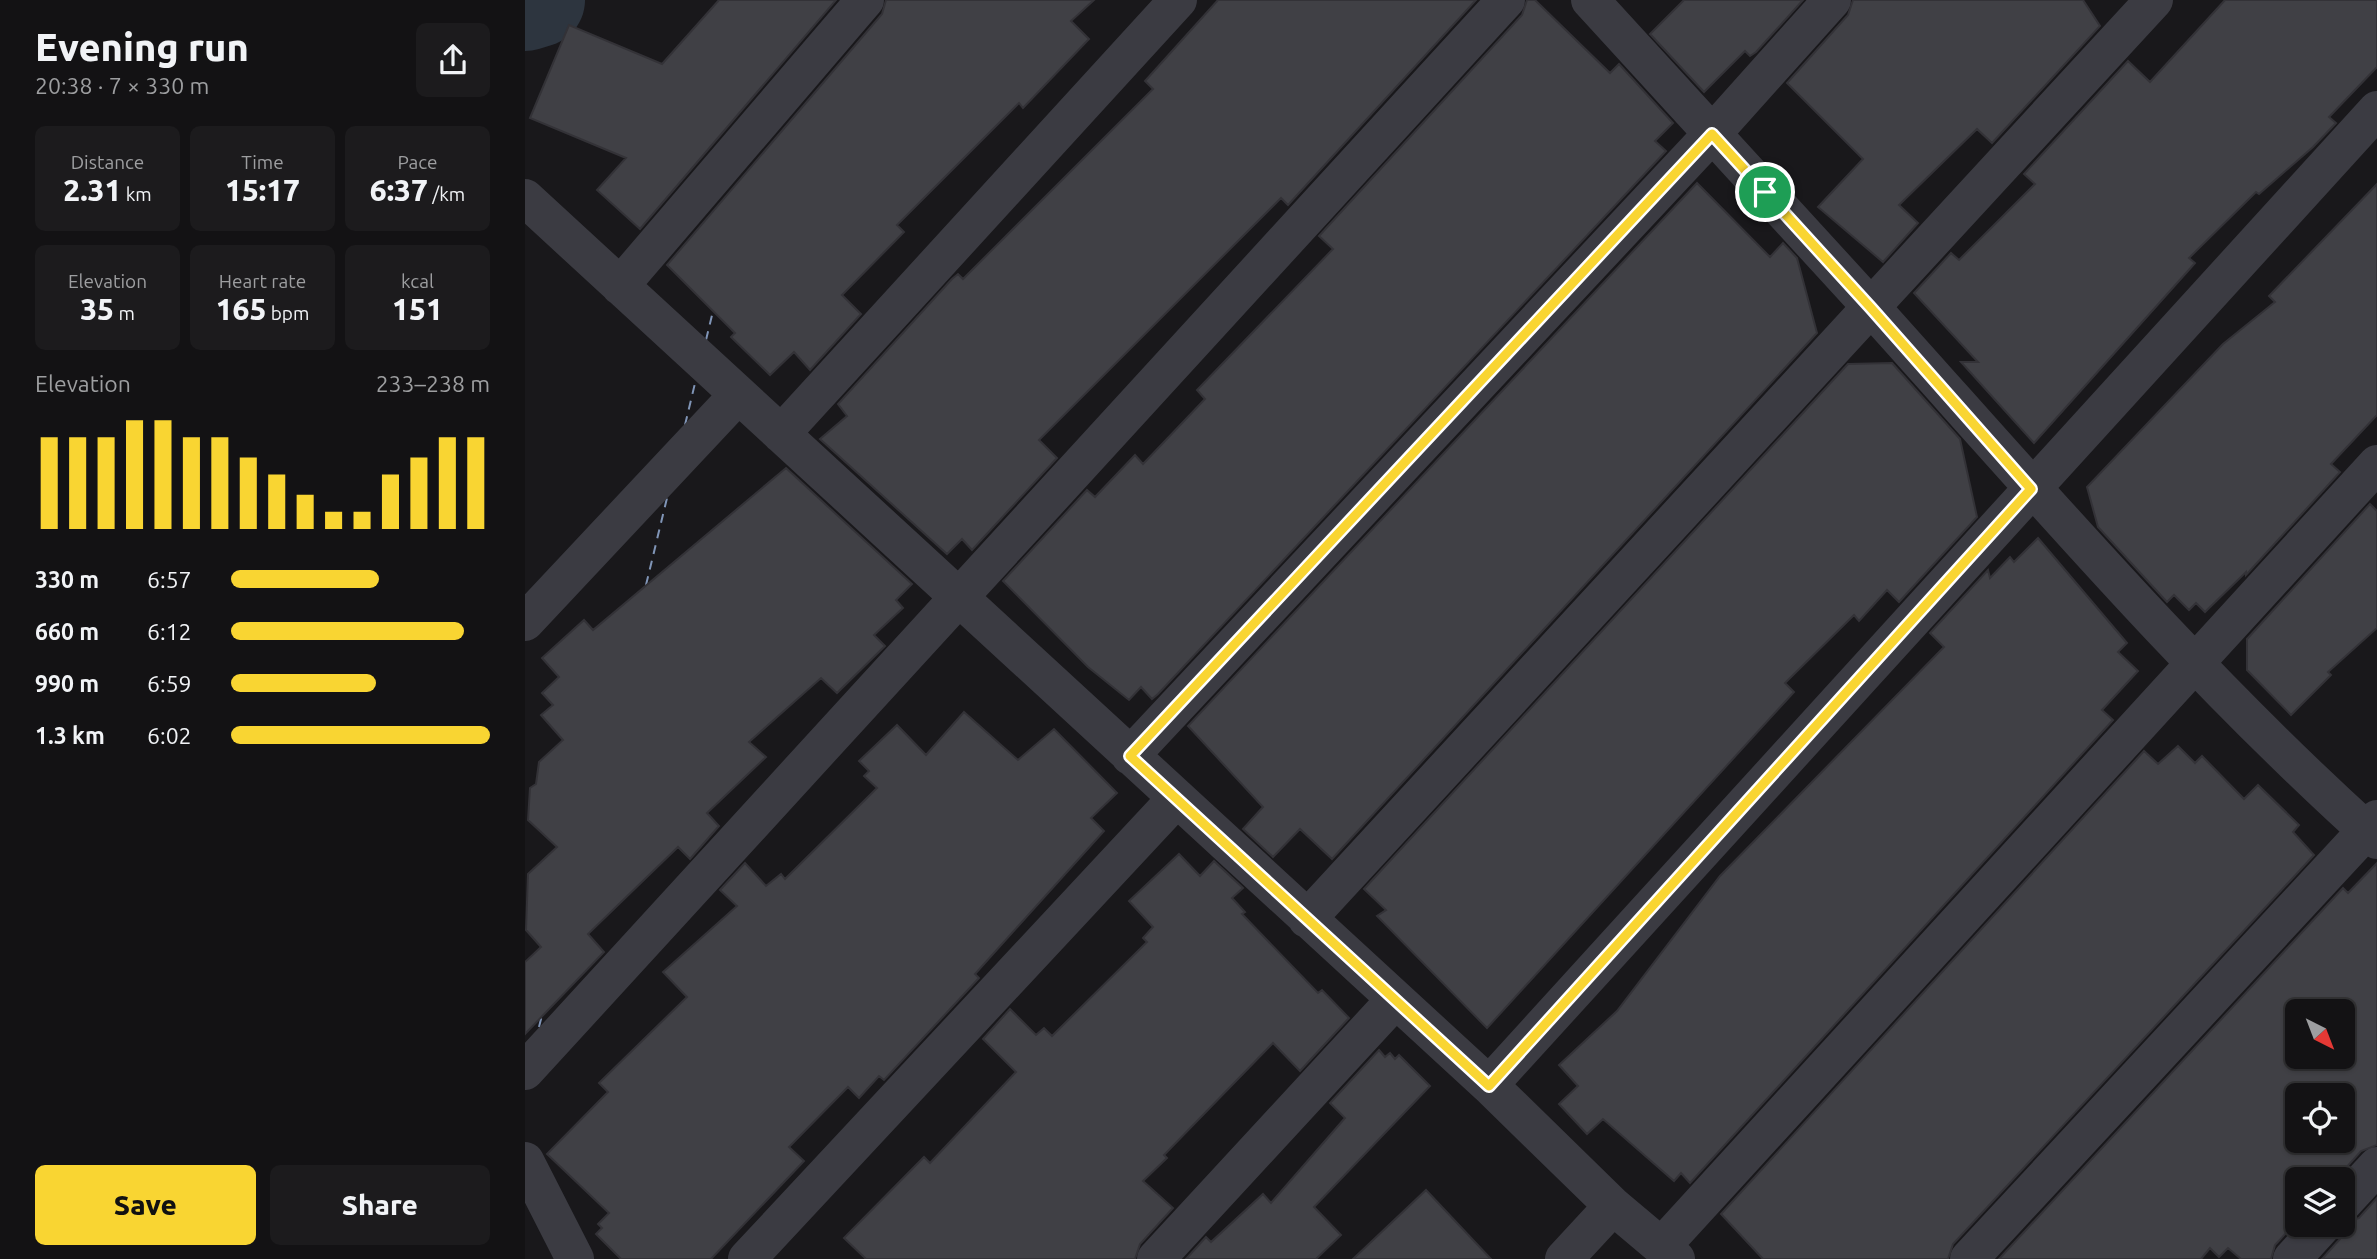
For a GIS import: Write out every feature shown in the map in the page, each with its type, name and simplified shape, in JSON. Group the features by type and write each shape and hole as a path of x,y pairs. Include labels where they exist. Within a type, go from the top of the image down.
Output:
{"street":[{"path":"620,286 865,0"},
{"path":"781,434 1178,0"},
{"path":"525,1071 1506,0"},
{"path":"1590,0 1871,308 2031,489 2195,663 2374,830 1969,1259"},
{"path":"1130,756 1712,134 1832,0"},
{"path":"1307,919 2154,0"},
{"path":"1489,1086 2377,110"},
{"path":"525,198 1489,1086 1613,1206 1669,1252 2195,663 2377,464"},
{"path":"525,622 738,395"},
{"path":"747,1259 1176,799"},
{"path":"1156,1259 1395,1000"},
{"path":"525,1161 575,1259"},
{"path":"2355,1190 2377,1166"},
{"path":"1564,1259 1613,1206"},
{"path":"2292,1259 2312,1237"}],"building":[{"path":"719,0 836,0 640,229 597,190 626,158 530,118 569,25 662,64"},
{"path":"886,0 1094,0 1071,21 1089,39 1023,108 1019,103 897,225 904,232 842,295 861,314 810,370 794,352 770,375 731,337 735,333 667,265 882,14"},
{"path":"1218,0 1476,0 1288,205 1281,198 1039,440 1057,458 972,550 962,539 947,554 820,439 847,416 838,404 952,279 958,274 963,279 1153,89 1145,81"},
{"path":"1527,0 1535,0 1610,73 1619,64 1673,123 1655,141 1666,151 1158,694 1152,699 1141,687 1129,700 1088,667 1003,581 1087,490 1095,497 1135,455 1143,464 1205,399 1197,390 1333,249 1319,236 1522,15"},
{"path":"1684,0 1803,0 1756,52 1750,56 1745,51 1704,92 1650,34"},
{"path":"1853,0 2083,0 2100,26 1992,143 1977,129 1899,205 1918,223 1883,262 1818,207 1863,159 1787,83 1848,15"},
{"path":"2225,0 2377,0 2377,67 2329,117 2336,123 2313,147 2259,194 2256,192 2189,258 2195,263 2034,443 1961,362 1978,362 1914,293 1951,253 1959,260 2035,184 2024,174 2128,61 2150,82"},
{"path":"1697,183 1770,257 1783,243 1797,258 1817,333 1332,859 1300,829 1273,857 1243,829 1263,807 1188,726"},
{"path":"2377,184 2377,415 2331,464 2340,472 2246,575 2246,572 2205,612 2196,603 2189,610 2174,595 2167,602 2098,527 2087,487 2223,344 2275,302 2269,296"},
{"path":"1892,363 1960,439 1977,517 1899,602 1887,590 1859,621 1854,615 1785,683 1794,692 1487,1028 1377,916 1386,910 1364,889 1848,364"},
{"path":"786,468 912,584 896,600 903,608 874,635 885,646 837,693 821,678 749,742 766,757 707,813 719,826 690,859 678,847 588,934 604,952 525,1034 525,962 541,947 526,930 528,874 557,847 528,820 530,788 536,784 539,762 563,740 541,715 553,705 542,693 559,677 542,658 584,620 593,630"},
{"path":"2370,504 2377,511 2377,628 2328,672 2331,675 2291,715 2247,670 2247,639"},
{"path":"2038,538 2127,643 2118,652 2138,671 2102,710 2113,720 1690,1183 1681,1173 1674,1181 1603,1119 1587,1134 1559,1104 1578,1086 1559,1065 1617,1011 1720,876 1944,647 1930,633 1988,570 1990,578 2010,557 2014,562"},
{"path":"964,712 1018,760 1054,729 1117,793 1091,818 1104,831 975,974 979,978 884,1080 879,1076 859,1098 848,1087 789,1147 804,1161 711,1259 621,1259 596,1234 602,1228 598,1224 609,1213 547,1154 608,1092 599,1083 687,997 663,972 737,906 720,890 745,863 766,886 781,874 785,879 877,788 864,776 869,771 859,761 897,725 926,755"},
{"path":"2178,746 2195,763 2202,756 2244,799 2258,785 2299,825 2293,832 2314,855 1953,1244 1948,1259 1763,1259 1721,1214 2144,751 2158,764"},
{"path":"1179,854 1200,876 1214,861 1243,888 1232,898 1245,912 1242,914 1318,993 1322,990 1349,1018 1300,1071 1273,1043 1164,1155 1167,1158 1143,1181 1173,1208 1140,1244 1135,1259 866,1259 844,1238 924,1157 930,1163 1016,1072 983,1039 1010,1009 1036,1035 1044,1028 1052,1036 1147,942 1143,938 1153,927 1129,901"},
{"path":"2377,863 2377,1145 2361,1151 2347,1167 2285,1167 2285,1234 2275,1245 2271,1259 2241,1259 2228,1248 2219,1257 2210,1248 2201,1259 1999,1259 2343,888 2348,893"},
{"path":"1379,1050 1385,1057 1390,1053 1395,1059 1399,1055 1430,1086 1314,1207 1341,1235 1316,1259 1186,1259 1206,1237 1211,1242 1263,1194 1271,1203 1345,1118 1330,1103"},
{"path":"1426,1190 1491,1259 1353,1259"},
{"path":"2377,1198 2377,1259 2322,1259 2341,1237 2355,1237 2355,1220"}],"waterway":[{"path":"525,4 538,0"}],"ferry route":[{"path":"706,340 713,311"},
{"path":"685,425 696,379"},
{"path":"646,585 667,498"},
{"path":"539,1027 542,1015"}],"route":[{"path":"1712,134 1765,192 2031,489 1489,1086 1130,756 1712,134"}]}
